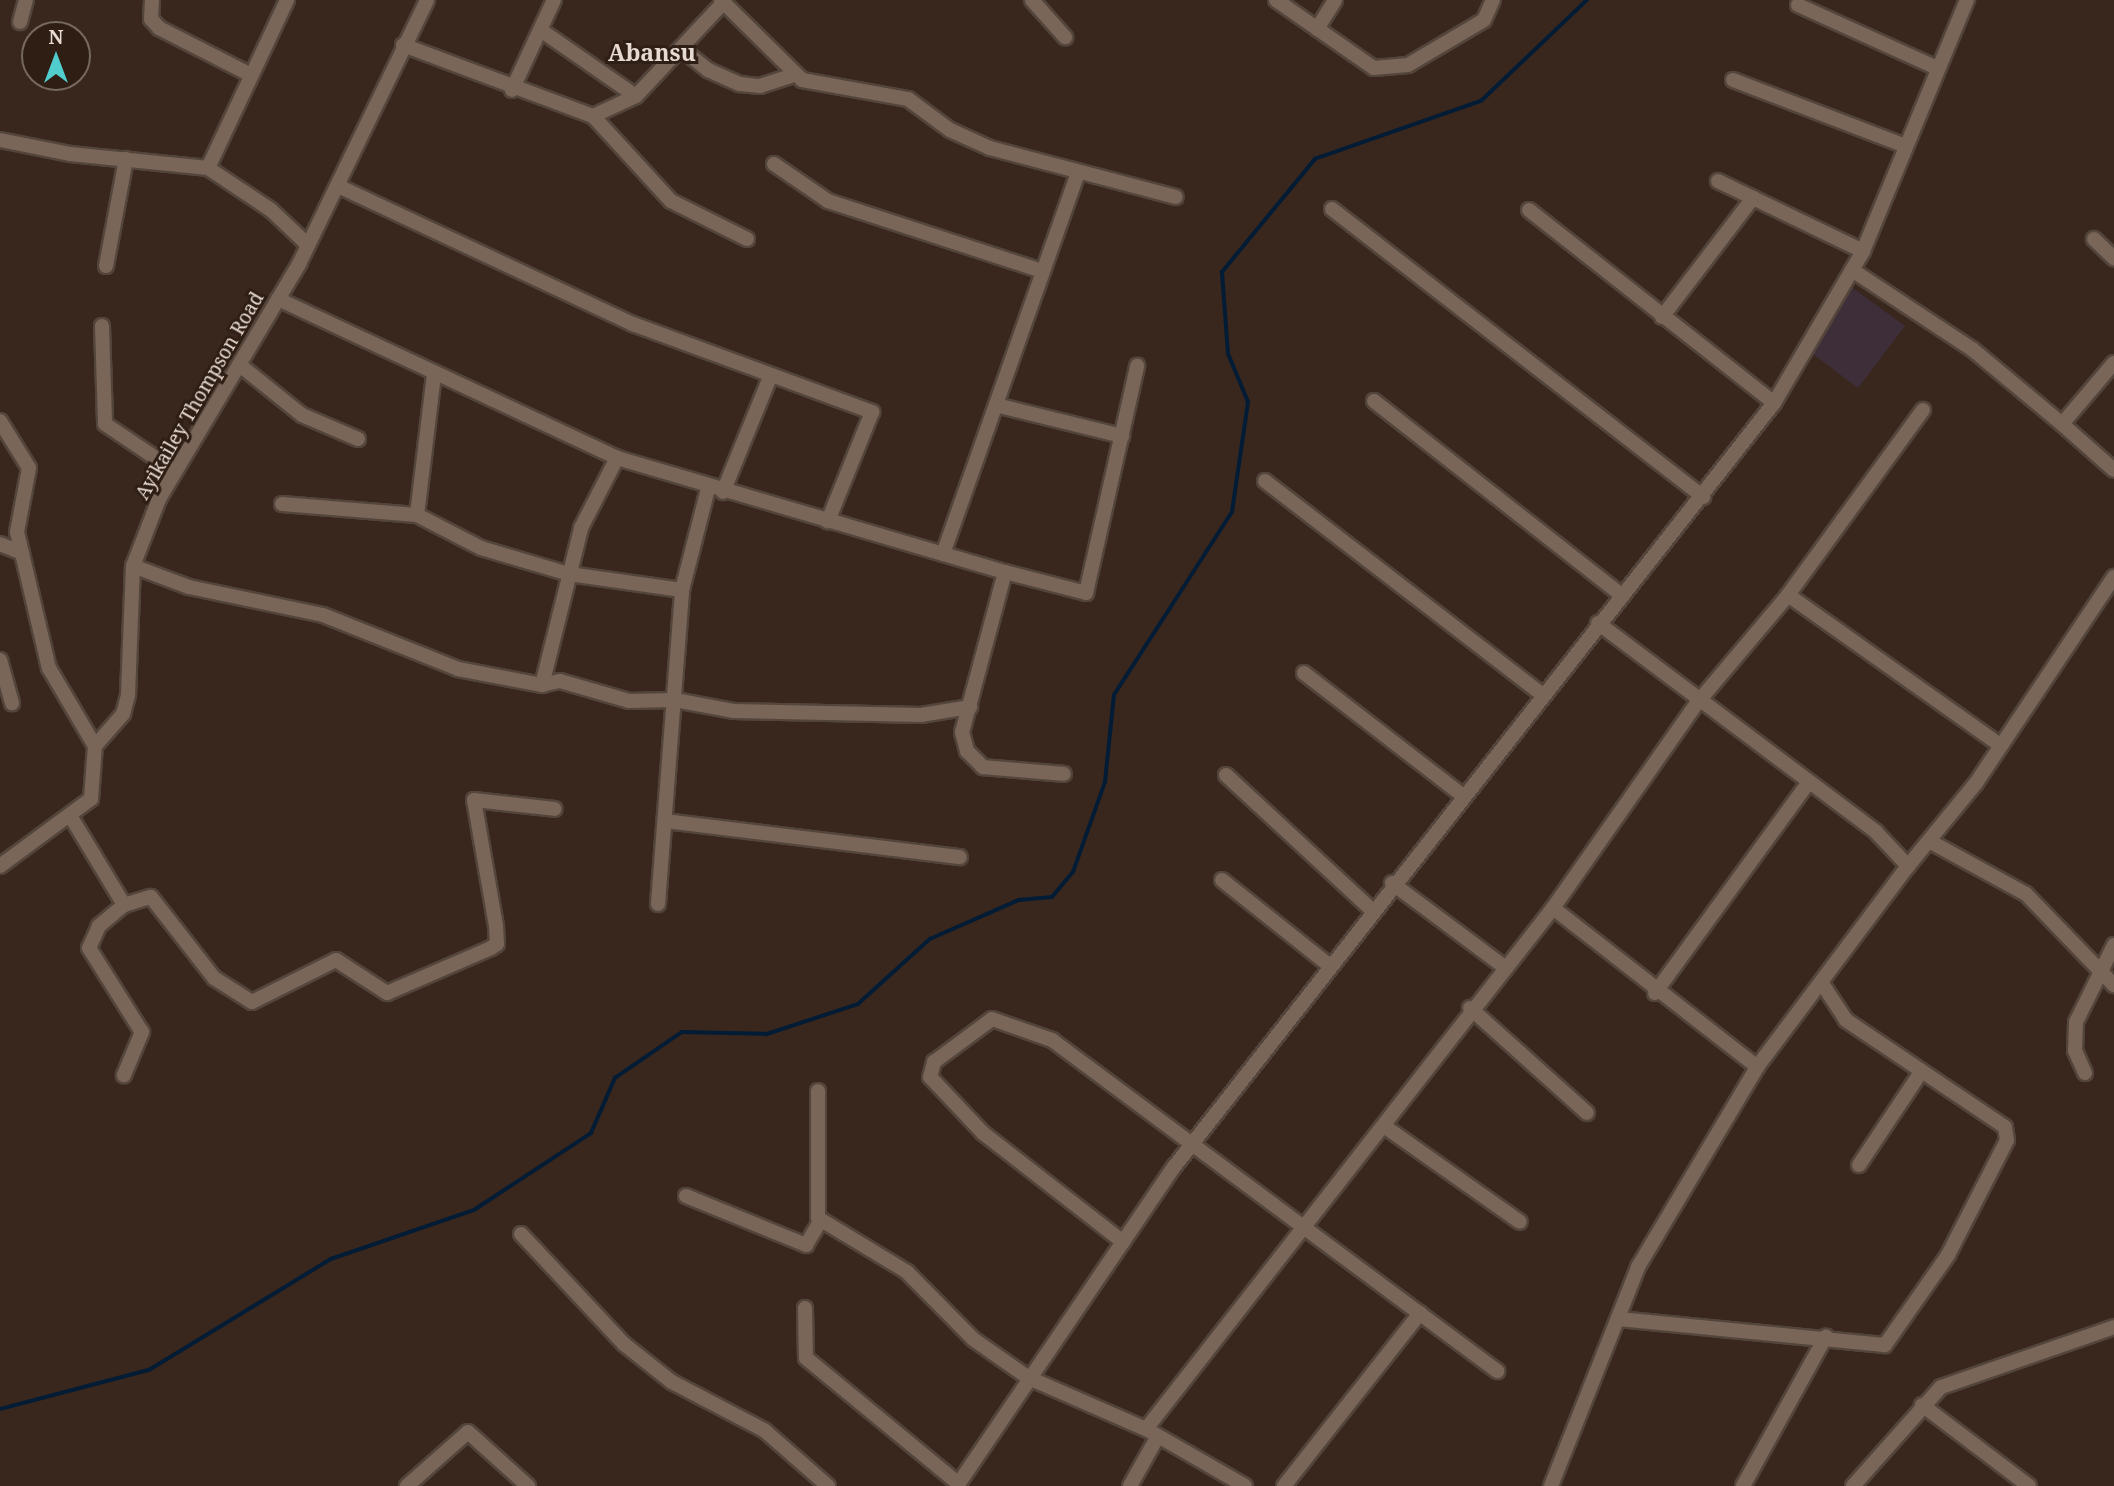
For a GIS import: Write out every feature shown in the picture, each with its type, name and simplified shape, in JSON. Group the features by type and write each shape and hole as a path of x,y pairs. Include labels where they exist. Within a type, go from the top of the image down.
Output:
{"street":[{"path":"20,22 26,0"},
{"path":"152,0 151,19 159,28 247,73"},
{"path":"208,168 247,73 287,0"},
{"name":"Ayikailey Thompson Road","path":"95,746 123,714 128,695 133,566 175,471 241,366 308,245 427,0"},
{"path":"512,90 554,0"},
{"path":"1032,0 1065,37"},
{"path":"1276,0 1374,68 1408,65 1484,20 1493,0"},
{"path":"1317,29 1335,0"},
{"path":"805,1308 806,1359 958,1485 1193,1143 1392,883 1598,623 1703,497 1774,403 1863,251 1903,145 1967,0"},
{"path":"593,116 636,96 682,49 723,1 794,75 827,88 908,99 950,130 1079,173 1176,197"},
{"path":"1798,5 1937,68"},
{"path":"541,31 636,96"},
{"path":"403,45 512,90 593,116 671,201 747,239"},
{"path":"682,49 708,70 740,84 760,86 794,75"},
{"path":"1733,80 1903,145"},
{"path":"0,139 126,159 208,168 271,210 308,245"},
{"path":"106,266 126,159"},
{"path":"774,164 828,201 1041,271"},
{"path":"943,554 1041,271 1079,173"},
{"path":"1718,181 1863,251"},
{"path":"338,186 633,324 874,415 828,522"},
{"path":"1662,317 1753,198"},
{"path":"1332,209 1703,497"},
{"path":"1529,210 1774,403"},
{"path":"2094,239 2114,258"},
{"path":"1852,270 1972,349 2114,470"},
{"path":"278,299 617,458 715,490 1086,593 1137,366"},
{"path":"102,326 106,424 175,471"},
{"path":"2062,424 2114,363"},
{"path":"241,366 302,415 358,439"},
{"path":"417,515 434,374"},
{"path":"658,904 682,590 715,490 771,375"},
{"path":"1374,401 1623,596"},
{"path":"996,405 1122,436"},
{"path":"1130,1486 1152,1433 1470,1008 1553,908 1698,702 1788,595 1923,410"},
{"path":"0,421 29,467 17,516 22,553 49,668 95,746 91,799 71,817 0,866"},
{"path":"542,685 581,528 617,458"},
{"path":"1265,481 1542,694"},
{"path":"282,504 417,515 481,548 569,574 682,590"},
{"path":"2,548 22,553"},
{"path":"133,566 190,587 324,615 458,669 542,685 560,681 629,701 675,700 760,712 921,715 970,707"},
{"path":"1005,572 961,732 983,767 1064,774"},
{"path":"1550,1486 1638,1267 1757,1067 1908,866 1931,842 2001,746 2114,577"},
{"path":"1788,595 2001,746"},
{"path":"1598,623 1698,702 1809,782 1908,866"},
{"path":"0,660 12,703"},
{"path":"1304,673 1462,795"},
{"path":"1226,775 1372,910"},
{"path":"1655,993 1809,782"},
{"path":"124,1075 142,1032 89,948 99,926 124,905 150,897 214,978 237,997 268,999 337,960 387,993 497,944 474,800 555,810"},
{"path":"71,817 124,905"},
{"path":"665,821 960,857"},
{"path":"1931,842 2026,894 2100,975 2114,985"},
{"path":"1222,880 1330,966"},
{"path":"1392,883 1503,966"},
{"path":"1553,908 1655,993 1757,1067"},
{"path":"2085,1073 2075,1051 2076,1022 2114,945"},
{"path":"1618,1320 1888,1343 1948,1255 2007,1140 2005,1127 1919,1075 1846,1020 1821,982"},
{"path":"1470,1008 1587,1113"},
{"path":"1123,1242 983,1133 930,1077 931,1066 983,1023 1006,1019 1052,1040 1307,1224 1497,1371"},
{"path":"1859,1165 1919,1075"},
{"path":"686,1196 806,1245 821,1220 818,1091"},
{"path":"1384,1126 1520,1222"},
{"path":"821,1220 907,1272 973,1339 1029,1378 1152,1433 1245,1486"},
{"path":"521,1234 624,1344 672,1382 764,1430 828,1486"},
{"path":"1284,1486 1420,1313"},
{"path":"1853,1486 1922,1405 1952,1382 2077,1336 2114,1327"},
{"path":"1743,1486 1826,1336"},
{"path":"1922,1405 2029,1486"},
{"path":"407,1486 468,1432 528,1486"}],"shaded area":[{"path":"1846,283 1905,326 1858,388 1813,354"}],"waterway":[{"path":"0,1409 149,1370 331,1259 474,1210 591,1133 615,1078 682,1032 767,1034 858,1004 930,939 1019,900 1052,897 1073,872 1105,782 1114,695 1232,512 1248,402 1228,354 1222,272 1315,159 1481,101 1587,0"}],"district":[{"name":"Abansu","path":"652,52"}]}
